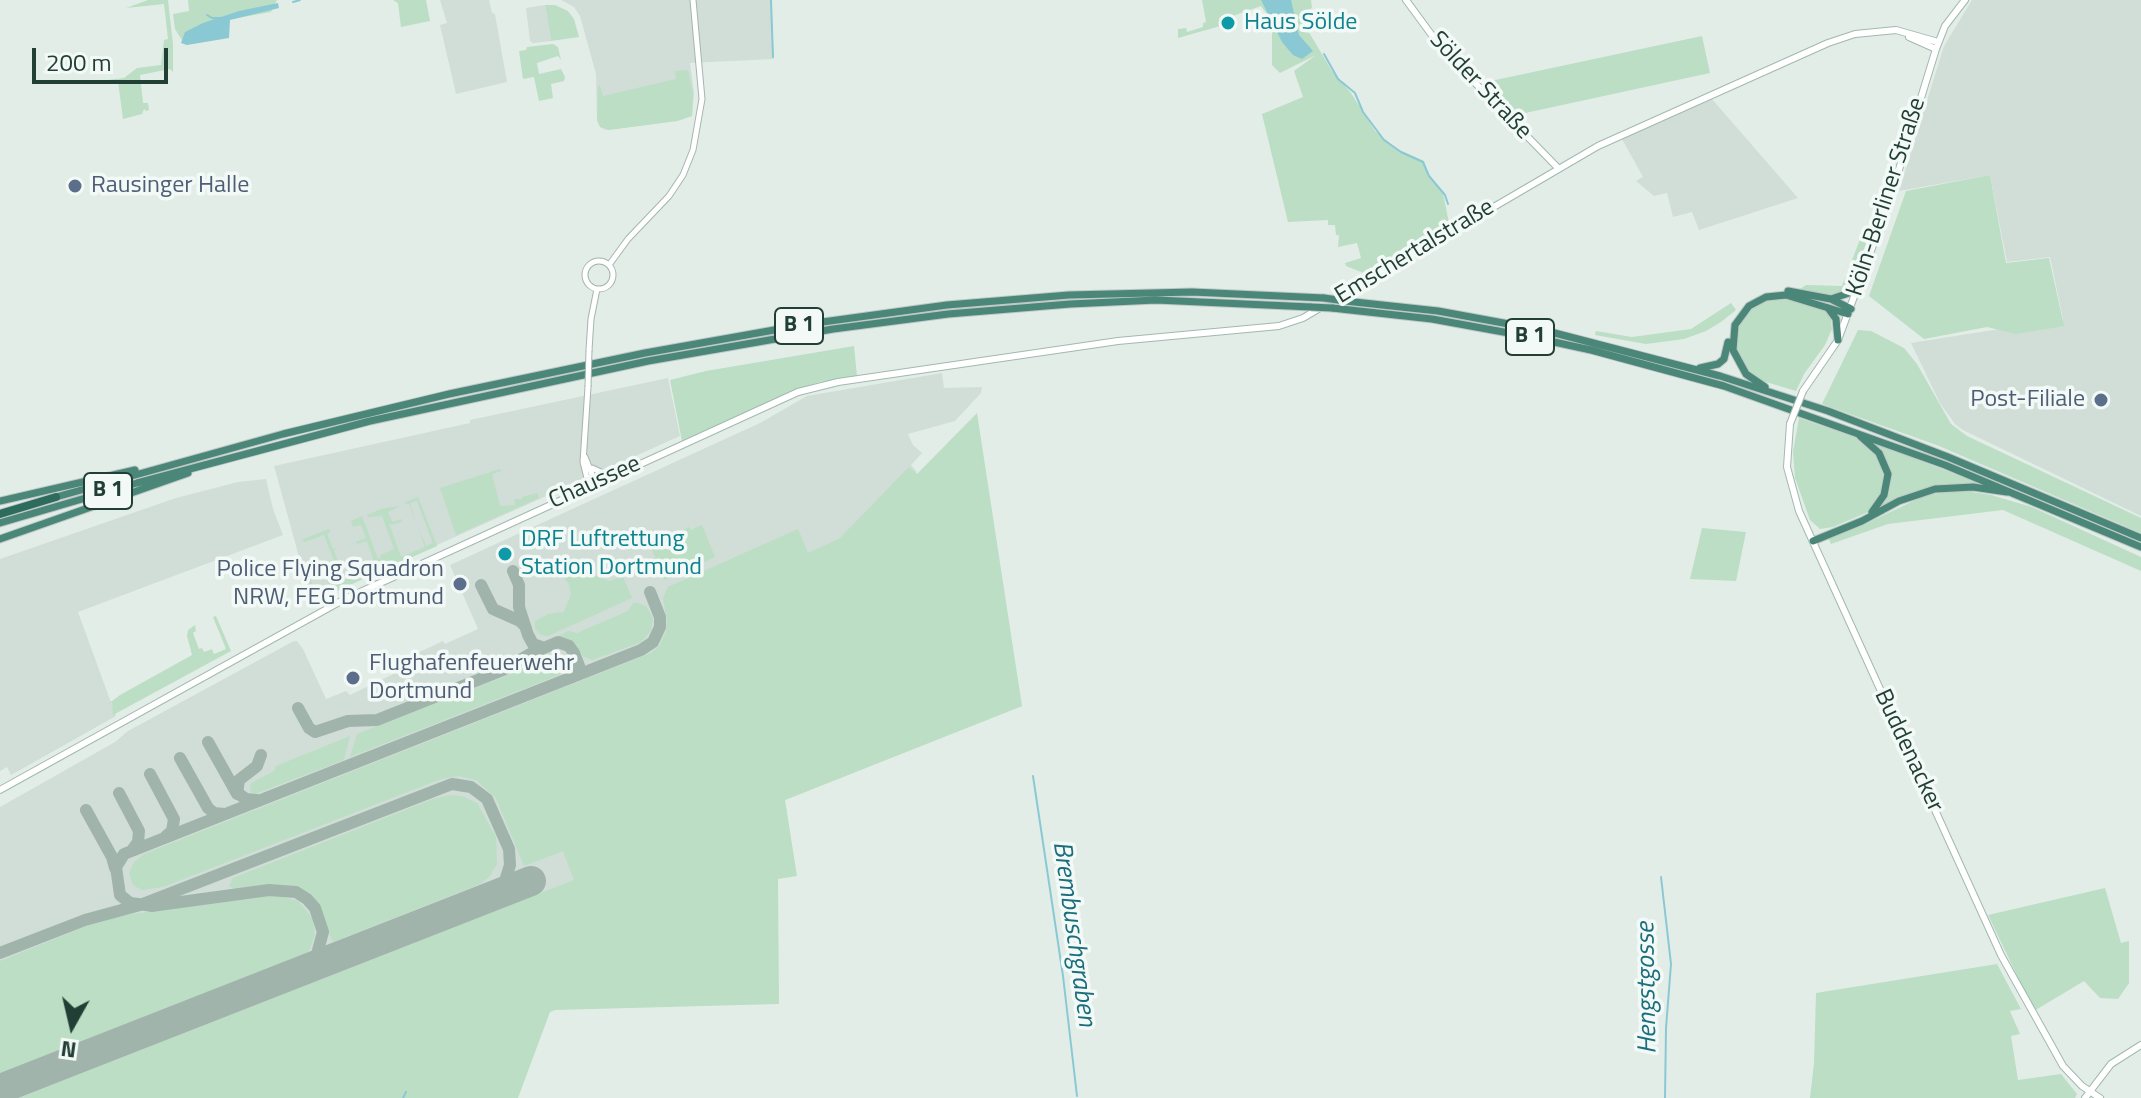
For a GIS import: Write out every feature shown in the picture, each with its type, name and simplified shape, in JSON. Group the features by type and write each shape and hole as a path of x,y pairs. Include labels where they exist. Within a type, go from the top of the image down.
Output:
{"highway":[{"path":"1778,394 1750,377 1736,360 1732,340 1738,319 1753,303 1774,295 1828,303 1849,293 1862,279"},
{"path":"1692,368 1709,367 1724,359 1734,317 1758,297 1781,290 1850,311"},
{"name":"B 1","path":"0,514 283,434 526,378 721,339 947,305 1069,295 1192,292 1324,298 1438,311 1522,326 1692,368 1778,394 1948,457 2141,538"},
{"name":"B 1","path":"0,523 370,421 684,354 948,314 1156,300 1332,308 1432,319 1591,350 1724,386 1852,430 2017,493 2141,547"},
{"path":"1828,303 1836,319 1838,340"},
{"path":"1812,538 1864,517 1875,509 1884,495 1888,474 1884,460 1873,445 1852,430"},
{"path":"0,539 216,461"},
{"path":"0,501 125,471 161,467"},
{"path":"1812,538 1862,521 1899,501 1935,489 1973,487 2017,493"}],"main road":[{"name":"Sölder Straße","path":"1406,0 1446,53 1558,168"},
{"name":"Köln-Berliner Straße","path":"1803,391 1838,340 1901,166 1937,45 1956,9 1965,0"},
{"name":"Emschertalstraße","path":"859,378 1149,337 1264,329 1287,324 1309,315 1558,168 1630,131 1828,43 1855,34 1904,31 1937,45"},
{"name":"Chaussee","path":"0,790 343,600 798,392 859,378"},
{"name":"Buddenacker","path":"1803,391 1790,424 1787,453 1790,483 1812,538 2004,962 2063,1066 2087,1094 2100,1098"},
{"path":"2087,1094 2111,1064 2141,1045"}],"street":[{"path":"609,265 628,239 661,207 683,175 693,150 702,99 693,0"},
{"path":"598,261 609,265 613,272 612,281 606,287 597,289 587,281 587,269 598,261"},
{"path":"592,484 584,469 584,456 591,319 597,289"},
{"path":"584,456 590,466 592,484"},
{"path":"590,466 605,474 613,474"}],"shaded area":[{"path":"440,0 489,0 495,14 507,82 456,94 440,25 447,23"},
{"path":"561,0 771,0 774,59 690,63 694,93 692,116 677,121 606,130 600,127 597,120 596,74 580,16 574,7"},
{"path":"1972,0 2141,0 2141,516 1955,424 1940,403 1911,343 2063,319 2050,257 2007,262 1990,175 1899,191 1944,46"},
{"path":"545,5 551,41 533,43 530,41 526,8"},
{"path":"1712,99 1798,198 1699,230 1692,212 1673,217 1667,193 1654,196 1636,181 1643,177 1622,139"},
{"path":"942,373 944,388 982,387 981,393 955,421 908,434 913,445 922,453 911,465 917,472 838,552 1022,706 785,800 796,875 769,878 552,1006 514,1098 0,1098 0,807 115,742 128,731 294,641 303,649 326,699 346,691 350,695 412,665 409,657 478,629 450,565 760,423 807,396"},
{"path":"668,378 680,436 339,589 312,604 274,466"},
{"path":"266,479 283,535 78,612 116,716 11,775 7,767 0,771 0,559 176,498 238,482"}],"green space":[{"path":"148,0 168,0 173,72 170,69 140,75 143,103 148,103 149,110 144,109 142,114 123,119 118,81 99,81 124,78 137,68 161,65 164,40 168,39 164,4 126,8"},
{"path":"188,0 277,0 271,12 204,24 185,45 175,29 173,14 189,11"},
{"path":"393,0 426,0 430,21 401,27 398,3"},
{"path":"1202,0 1311,0 1312,8 1306,11 1304,24 1332,71 1351,93 1375,131 1397,149 1424,161 1428,176 1443,193 1449,223 1435,231 1437,234 1366,274 1346,266 1345,263 1361,258 1357,243 1338,247 1339,235 1336,235 1335,225 1328,225 1328,220 1288,222 1262,114 1303,97 1294,71 1316,55 1280,73 1272,65 1272,21 1261,6 1219,18 1224,25 1178,38 1178,29 1186,28 1187,32 1203,27 1206,22"},
{"path":"545,5 555,5 568,11 574,19 579,37 551,41"},
{"path":"1702,36 1710,73 1516,115 1486,82"},
{"path":"553,44 558,47 561,60 558,56 537,63 539,74 561,69 565,77 564,81 551,84 553,98 539,101 534,77 523,79 519,51"},
{"path":"688,70 693,93 692,116 677,121 609,130 600,127 597,120 598,86 603,96 676,79 675,71"},
{"path":"1990,175 2006,263 2049,258 2064,326 2016,334 1987,327 1924,339 1869,296 1906,191"},
{"path":"1864,229 1871,230 1850,287 1844,293 1831,296 1800,289 1806,285 1842,286"},
{"path":"1777,297 1825,310 1831,320 1832,329 1825,345 1796,391 1756,379 1745,370 1735,347 1737,325 1752,306"},
{"path":"1731,303 1736,310 1721,322 1684,339 1646,344 1595,335 1596,331 1632,337 1691,329"},
{"path":"1858,330 1871,331 1904,348 1917,364 1951,424 1967,436 2141,518 2141,533 1939,446 1822,404"},
{"path":"854,346 857,376 819,382 796,390 682,441 670,380"},
{"path":"977,413 1022,706 785,800 797,876 778,879 779,1004 555,1010 550,1012 518,1098 19,1098 574,880 563,851 524,866 496,798 476,780 459,776 441,779 163,887 142,890 133,885 129,874 134,862 144,854 651,653 660,645 666,631 663,598 668,587 798,529 808,553 840,538 909,467 917,474"},
{"path":"1799,418 1863,440 1882,461 1886,482 1877,504 1868,512 1833,527 1820,529 1810,520 1795,478 1793,452"},
{"path":"1872,443 1985,486 1946,485 1878,510 1888,466 1880,449"},
{"path":"500,469 492,474 500,506 515,505 514,499 537,493 539,498 456,535 440,488"},
{"path":"1960,490 2032,507 2141,557 2141,571 2003,510 1888,524 1831,544 1828,537 1859,527 1926,495"},
{"path":"418,497 437,546 341,589 313,605 304,574 308,573 314,589 341,579 324,535 304,542 303,539 329,529 327,534 333,549 336,548 334,551 345,580 376,568 367,541 356,542 366,538 361,525 353,527 351,521 362,516 378,559 394,549 382,516 367,515 381,509 400,506 388,512 392,522 401,519 402,522 389,523 401,557 425,547 418,527 426,546 433,543 417,501 410,503 416,523 409,504 404,503"},
{"path":"702,525 715,557 665,580 651,548 689,527 691,530"},
{"path":"1702,528 1746,532 1736,581 1690,579"},
{"path":"575,563 582,579 594,575 609,581 623,577 632,598 548,636 541,635 535,629 535,621 548,614 564,612 571,594 564,578 550,574"},
{"path":"634,602 646,606 653,618 651,631 641,642 592,660 583,656 573,642 559,636 568,631 577,633 628,611"},
{"path":"216,616 231,651 113,715 112,703 108,704 192,655 187,636 188,630 195,625 196,631 193,633 199,649 202,648 204,652 212,649 214,654 226,649 213,617"},
{"path":"560,655 567,662 559,675 350,757 357,734"},
{"path":"350,736 344,760 255,794 250,791 251,783 274,771 276,766"},
{"path":"450,795 462,796 477,803 496,837 497,864 480,884 333,942 319,908 302,891 286,886 236,890 229,886 233,878"},
{"path":"2105,888 2121,943 2129,941 2129,983 2118,999 2100,998 2084,981 2034,1011 1988,915"},
{"path":"276,895 298,901 313,919 315,935 308,953 0,1073 0,961 87,926 124,915"},
{"path":"1997,964 2021,1009 2010,1011 2020,1034 2011,1036 2018,1080 2061,1074 2077,1094 2075,1098 1810,1098 1816,993"}],"water":[{"path":"1261,0 1291,0 1299,35 1313,51 1302,59 1293,55 1282,42"},
{"path":"278,3 279,8 230,20 229,38 187,45 181,43 185,32 203,23"}],"waterway":[{"path":"293,2 300,0"},
{"path":"771,0 773,57"},
{"path":"207,15 220,18"},
{"path":"1324,54 1338,79 1355,93 1363,112 1384,140 1423,162 1448,204"},
{"name":"Brembuschgraben","path":"1033,776 1063,976 1077,1096"},
{"name":"Hengstgosse","path":"1661,877 1671,964 1665,1098"},
{"path":"403,1098 406,1092"}],"taxiway":[{"path":"513,571 519,585 519,607 528,635 533,644 544,648"},
{"path":"481,585 493,609 525,626"},
{"path":"153,906 130,903 120,895 116,867 124,854 641,650 653,642 660,627 660,617 650,592"},
{"path":"298,708 309,728 315,732 348,721 377,720 503,670 558,642 569,646 574,653 579,666 573,677"},
{"path":"208,742 236,792 246,799 257,800"},
{"path":"237,794 239,780 257,766 261,755"},
{"path":"180,758 208,808 214,813 224,814"},
{"path":"150,774 174,819 172,831 166,836"},
{"path":"0,953 85,920 140,905 452,784 471,787 487,799 509,849 510,865 505,881 495,893 484,899"},
{"path":"119,793 139,831 138,842 133,849"},
{"path":"86,810 115,868"},
{"path":"151,906 269,890 296,892 315,908 323,932 317,954 300,971"}],"runway":[{"path":"0,1089 531,881"}],"place":[{"name":"Haus Sölde","path":"1228,23"},
{"name":"Rausinger Halle","path":"75,186"},
{"name":"Post-Filiale","path":"2101,400"},
{"name":"DRF Luftrettung Station Dortmund","path":"505,554"},
{"name":"Police Flying Squadron NRW, FEG Dortmund","path":"460,584"},
{"name":"Flughafenfeuerwehr Dortmund","path":"353,678"}]}
